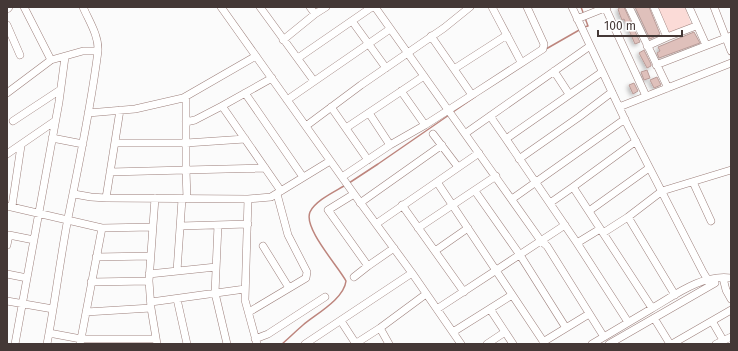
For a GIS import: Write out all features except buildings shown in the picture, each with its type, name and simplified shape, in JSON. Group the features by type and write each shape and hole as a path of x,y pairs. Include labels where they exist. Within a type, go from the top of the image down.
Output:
{"street":[{"path":"24,7 51,60"},
{"path":"47,344 98,51 95,34 83,7"},
{"path":"221,7 360,203 412,273 461,344"},
{"path":"260,7 314,81"},
{"path":"310,7 315,14"},
{"path":"283,40 326,7"},
{"path":"298,58 372,7"},
{"path":"376,7 390,29 466,133 541,241 547,246 604,337"},
{"path":"306,126 470,7"},
{"path":"492,7 522,62"},
{"path":"345,182 368,160 390,145 451,112 472,95 543,49 544,47 527,7"},
{"path":"572,7 582,17 582,29 624,119 710,283"},
{"path":"582,17 606,7 646,96"},
{"path":"629,7 668,88"},
{"path":"654,7 667,37"},
{"path":"689,7 706,46"},
{"path":"714,7 729,37 731,51"},
{"path":"352,21 386,68"},
{"path":"7,25 20,55"},
{"path":"647,46 696,26"},
{"path":"288,100 390,29"},
{"path":"454,69 507,35"},
{"path":"431,36 472,95"},
{"path":"656,65 729,37"},
{"path":"466,133 590,46"},
{"path":"7,93 51,60 65,57 83,50 98,51"},
{"path":"88,113 135,109 186,97 256,56"},
{"path":"15,344 65,57"},
{"path":"619,107 731,63"},
{"path":"554,71 569,94"},
{"path":"506,139 602,72"},
{"path":"346,128 424,76"},
{"path":"186,122 195,120 272,78"},
{"path":"13,121 60,90"},
{"path":"401,91 425,125"},
{"path":"519,158 579,117 612,92"},
{"path":"245,93 304,177"},
{"path":"177,271 186,170 186,97"},
{"path":"222,106 265,168 279,193 288,235 307,272 306,278 249,312"},
{"path":"331,107 368,160"},
{"path":"106,198 120,110"},
{"path":"369,113 390,145"},
{"path":"490,116 550,202 628,322"},
{"path":"512,199 624,119"},
{"path":"7,154 21,146 55,121"},
{"path":"434,134 458,167"},
{"path":"52,138 82,144"},
{"path":"115,143 186,143 245,139"},
{"path":"550,202 636,142"},
{"path":"360,203 442,145"},
{"path":"21,146 10,206 102,228 152,227"},
{"path":"376,224 479,153"},
{"path":"74,194 106,198 155,198 184,200 248,199 271,197 330,161"},
{"path":"110,172 265,168"},
{"path":"588,211 649,168"},
{"path":"577,243 628,216 662,191 731,170"},
{"path":"418,228 496,176"},
{"path":"437,182 544,343 589,314"},
{"path":"693,182 711,221"},
{"path":"573,187 652,308"},
{"path":"475,191 520,255 566,328"},
{"path":"354,194 328,210 368,266"},
{"path":"49,333 81,342 157,341 151,305 149,278 155,198"},
{"path":"248,199 245,300 256,342 325,297"},
{"path":"402,205 464,292"},
{"path":"628,216 675,295"},
{"path":"218,224 215,294 227,344"},
{"path":"180,226 248,224"},
{"path":"437,309 565,225"},
{"path":"81,342 102,228"},
{"path":"435,251 468,228"},
{"path":"7,245 8,235 34,240"},
{"path":"263,246 289,288"},
{"path":"354,277 394,248"},
{"path":"96,257 150,256"},
{"path":"91,282 149,278 177,271 216,267"},
{"path":"305,344 412,273"},
{"path":"7,274 27,278"},
{"path":"722,278 731,299"},
{"path":"609,344 710,283 722,278 731,278"},
{"path":"592,344 696,284 710,283"},
{"path":"86,312 151,305 177,299 245,289"},
{"path":"341,321 356,344 426,294"},
{"path":"453,332 512,295"},
{"path":"177,299 187,344"},
{"path":"7,301 53,309"},
{"path":"490,309 513,344"},
{"path":"654,318 671,344 731,310"},
{"path":"712,321 723,340"},
{"path":"380,328 389,344"},
{"path":"487,344 505,332"},
{"path":"716,344 731,337"}],"shaded area":[{"path":"655,7 685,7 692,26 667,35"}],"waterway":[{"path":"581,7 584,15"},
{"path":"584,27 588,26 585,18"},
{"path":"546,49 581,29"},
{"path":"453,112 475,97"},
{"path":"349,183 449,115"},
{"path":"282,344 303,325 335,300 344,288 346,281 316,237 309,219 310,212 316,204 344,186"}]}
